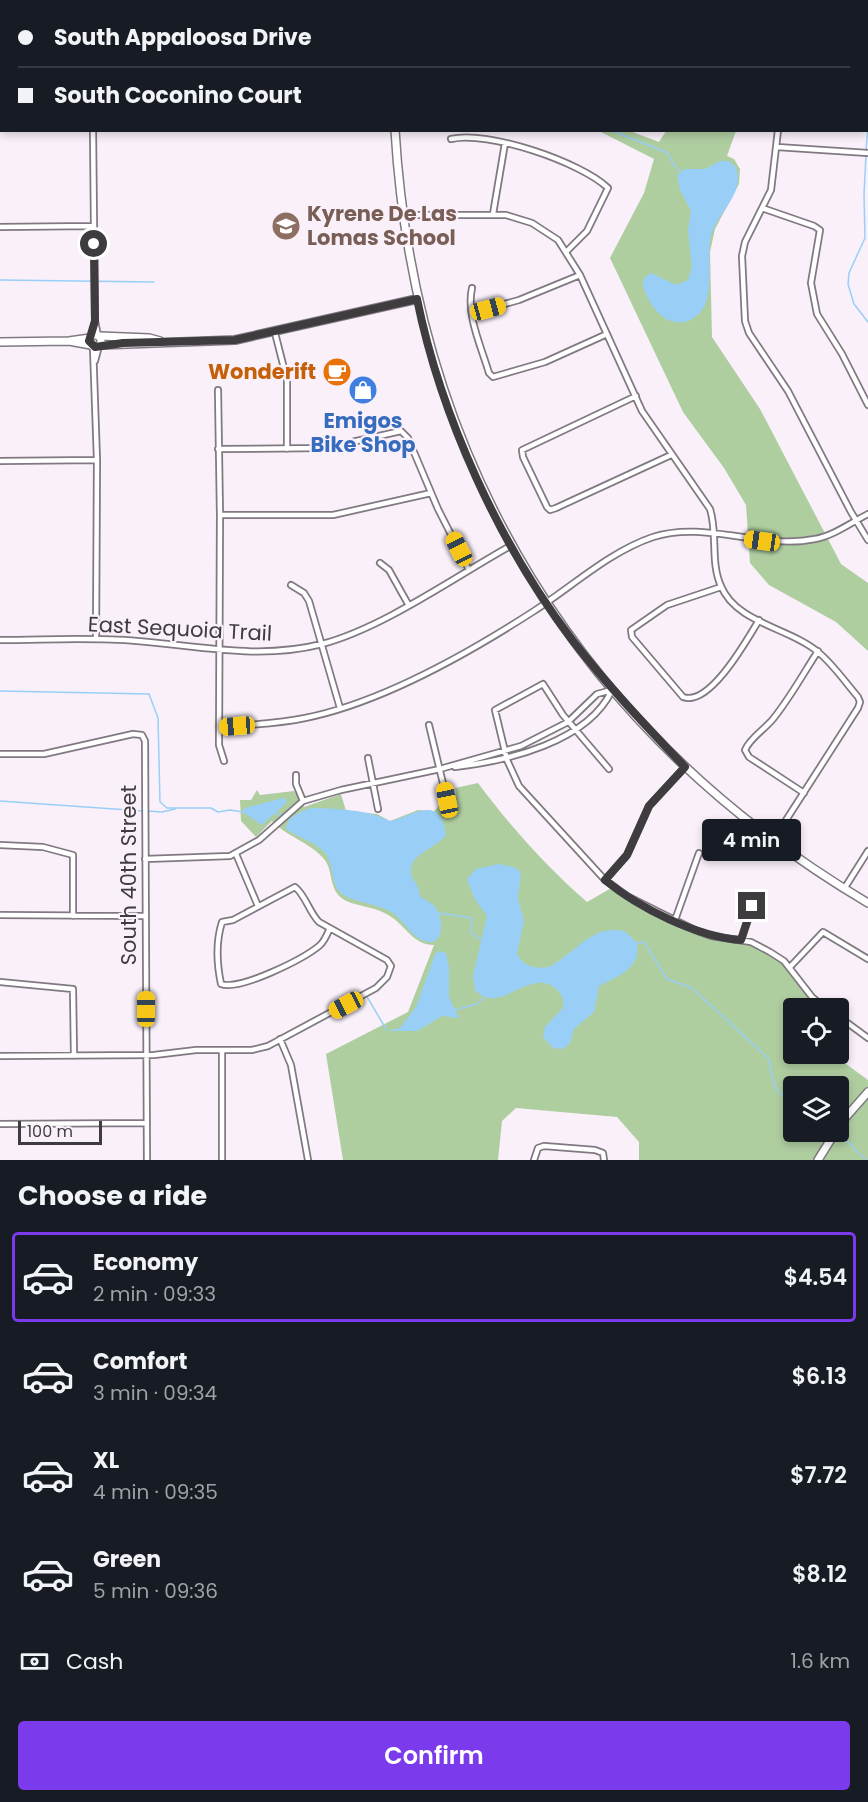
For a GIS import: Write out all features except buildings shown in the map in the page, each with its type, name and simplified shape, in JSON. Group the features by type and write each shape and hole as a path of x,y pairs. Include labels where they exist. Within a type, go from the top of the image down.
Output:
{"main road":[{"path":"395,132 402,215 417,299 454,422 512,545 546,602 612,690 685,767 772,842 868,903"},
{"path":"0,342 149,338 160,341 227,340 275,333 417,299"},
{"path":"849,1114 868,1092"},
{"path":"818,1160 829,1142"}],"street":[{"path":"93,132 96,639"},
{"path":"778,132 774,178 745,242 742,256 745,321 749,333 788,391 855,520 868,540"},
{"path":"450,139 471,137 505,143 561,162 608,188 587,231 567,251"},
{"path":"493,214 505,143"},
{"path":"777,147 867,153"},
{"path":"762,208 820,230 811,283 816,314 842,354 868,405"},
{"path":"402,215 493,214 517,217 546,230 567,251 651,425 710,509 715,535 716,565 721,587 732,603 818,651 860,702 772,842"},
{"path":"0,226 93,226"},
{"path":"472,313 519,300 580,275"},
{"path":"472,288 469,300 472,313 489,373 493,377 544,362 607,334"},
{"path":"275,333 287,380 287,448"},
{"path":"218,390 219,745 224,761"},
{"path":"636,396 522,450 523,457 550,510 671,455"},
{"path":"218,449 337,447 401,431 408,438 431,493 469,570"},
{"path":"0,461 96,460"},
{"path":"220,515 333,515 431,493"},
{"path":"219,727 306,718 378,696 412,680 546,602 640,542 672,533 715,535 762,541 810,540 822,538 868,514"},
{"name":"East Sequoia Trail","path":"0,640 96,639 164,644 219,652 280,652 321,644 354,632 512,545"},
{"path":"380,563 389,570 408,604"},
{"path":"291,585 304,593 309,601 340,708"},
{"path":"721,587 667,605 632,630 632,637 683,697 693,697 720,679 759,620"},
{"path":"804,793 749,757 745,750 747,743 776,714 818,651"},
{"path":"609,769 571,726 543,684 495,710 507,760 519,786 605,880 627,896 711,936 741,940 761,946 790,968 813,998"},
{"path":"145,858 205,859 236,854 264,835 300,803 440,769 535,741 571,726 597,694 612,690"},
{"path":"440,769 507,760 539,749 606,704 612,690"},
{"path":"429,724 447,800"},
{"name":"South 40th Street","path":"0,754 44,754 116,735 141,735 145,741 147,1160"},
{"path":"368,758 378,809"},
{"path":"605,880 627,855 649,806 685,767"},
{"path":"297,775 296,784 300,803"},
{"path":"0,845 43,847 73,855 73,916"},
{"path":"844,889 868,851"},
{"path":"675,920 699,853"},
{"path":"236,854 258,906"},
{"path":"0,1056 146,1055 252,1050 280,1039 376,988 387,977 392,966 387,960 329,930 311,913 301,892 295,887 233,920 222,922 219,932 221,984 228,987 246,984 257,979 320,945 329,930"},
{"path":"741,940 756,894"},
{"path":"0,915 146,916"},
{"path":"790,968 823,932 868,958"},
{"path":"0,982 73,989 74,1056"},
{"path":"849,1025 868,1038"},
{"path":"280,1039 291,1065 308,1160"},
{"path":"222,1051 222,1160"},
{"path":"0,1124 147,1123"},
{"path":"534,1160 538,1148 595,1150 603,1153 604,1160"}],"green space":[{"path":"601,132 633,132 659,142 665,132 736,132 727,156 734,159 740,169 739,184 715,229 710,252 712,337 760,409 841,564 868,583 868,651 836,622 769,585 750,563 746,505 724,468 683,412 610,258 644,193 654,159"},
{"path":"478,783 530,846 587,902 613,887 695,930 751,942 784,961 814,998 783,998 783,1064 846,1064 868,1080 868,1160 639,1160 639,1142 617,1117 516,1108 502,1121 498,1160 343,1160 326,1054 408,1012 434,945 421,942 396,920 384,913 343,899 335,890 324,859 312,848 272,821 256,837 241,821 240,800 251,800 257,790 260,795 294,791 304,807 341,794 346,811 377,814 390,821 418,810 434,811 443,802 450,800 449,796 456,794 455,788"}],"water":[{"path":"720,161 729,161 735,166 738,183 712,232 708,294 705,305 688,321 671,321 662,316 652,305 643,281 651,273 676,285 688,280 692,267 688,231 691,211 680,190 677,175 685,169 705,169"},
{"path":"283,798 287,800 285,804 262,825 242,812 245,808"},
{"path":"311,808 362,812 390,821 425,810 438,814 443,822 446,835 418,856 411,866 411,873 420,896 434,906 439,914 441,930 437,939 433,942 423,941 393,913 346,897 338,891 324,851 286,829 292,818"},
{"path":"499,864 516,868 521,873 518,898 524,921 517,953 526,964 539,968 549,967 585,940 604,931 626,932 637,943 636,959 632,965 599,986 594,1012 574,1029 570,1043 563,1049 553,1048 543,1037 545,1027 563,1008 561,995 550,985 534,983 496,998 484,997 475,990 473,976 487,916 474,898 467,879 476,869"},
{"path":"438,951 446,953 449,968 449,997 459,1018 442,1016 417,1031 386,1031 400,1028 416,1007"}],"waterway":[{"path":"615,132 668,153 673,164 680,171"},
{"path":"866,150 868,132"},
{"path":"866,155 865,238 849,273 848,284 854,304 868,322"},
{"path":"0,280 154,282"},
{"path":"0,691 149,694 158,718 160,802 167,808 211,808 218,812 230,810 243,812"},
{"path":"0,801 143,811"},
{"path":"148,811 162,812 175,809"},
{"path":"275,813 290,819"},
{"path":"439,913 472,918 471,933 481,940"},
{"path":"637,943 644,942 667,979 692,988 768,1058 775,1087 783,1096"},
{"path":"366,995 386,1029"},
{"path":"454,1010 477,1004 485,997"},
{"path":"848,1142 866,1160"}],"place":[{"name":"Kyrene De Las Lomas School","path":"286,226"},
{"name":"Wonderift","path":"337,372"},
{"name":"Emigos Bike Shop","path":"363,390"}],"route":[{"path":"94,244 95,321 89,341 90,345 95,347 123,343 150,344 160,341 235,340 275,333 417,299 433,360 454,422 495,515 512,545 572,640 612,690 685,767 649,806 627,855 605,880 627,896 657,912 695,930 726,939 741,940 752,906"}]}
